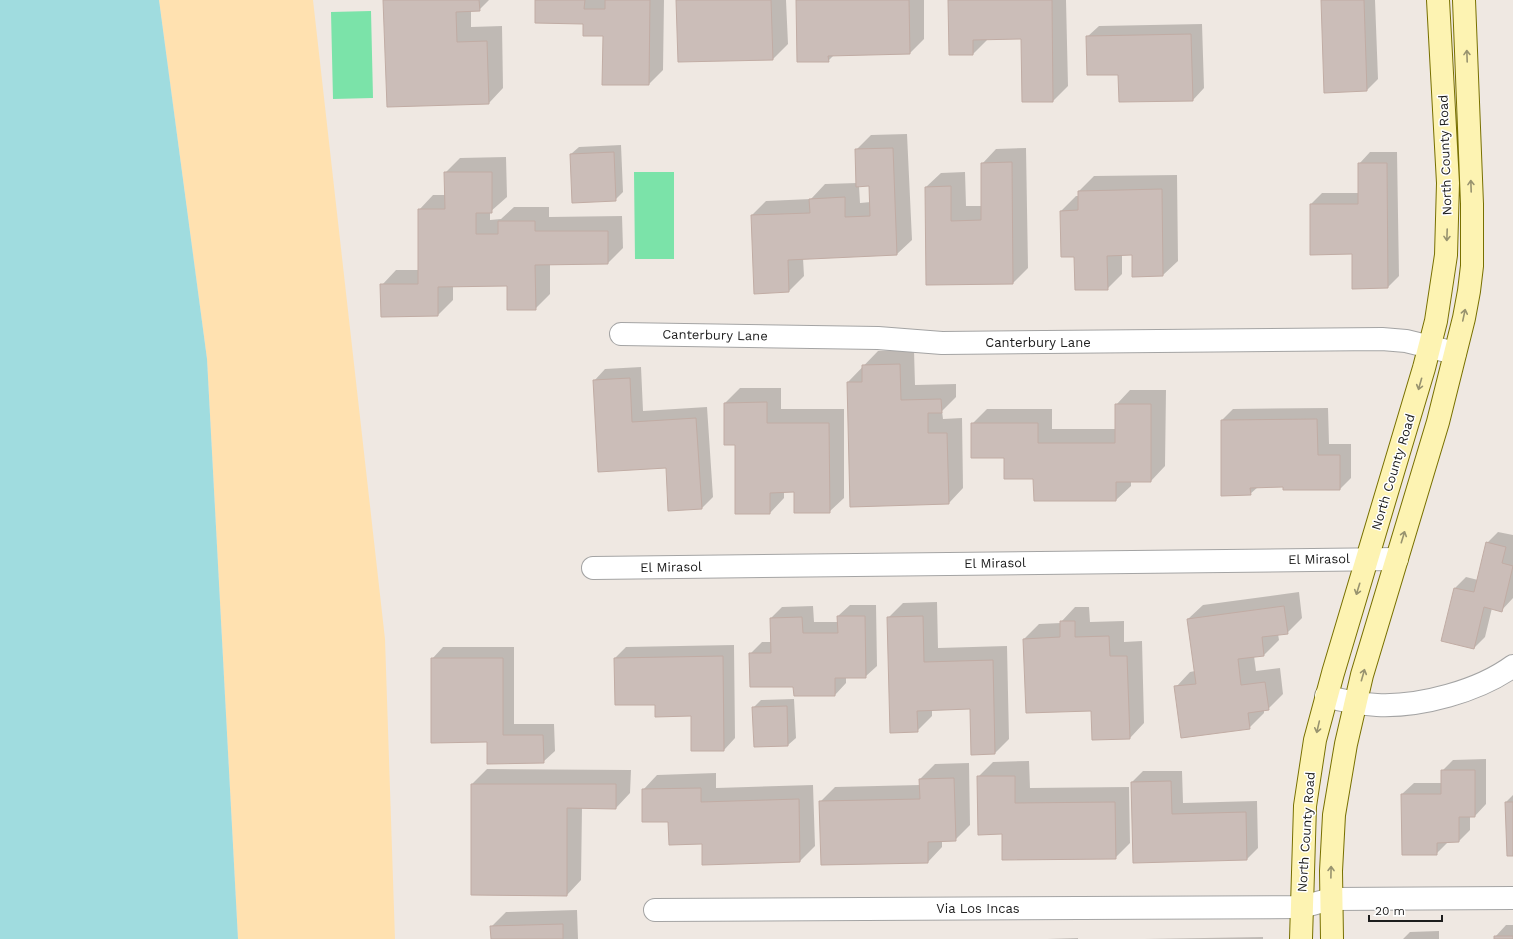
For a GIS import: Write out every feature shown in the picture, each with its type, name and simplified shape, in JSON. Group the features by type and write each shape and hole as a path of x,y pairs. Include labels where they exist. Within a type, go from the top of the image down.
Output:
{"street":[{"name":"North County Road","path":"1301,939 1305,806 1311,762 1326,696 1368,559 1430,346 1444,277 1448,182 1438,0"},
{"name":"North County Road","path":"1332,939 1331,864 1336,796 1341,766 1355,703 1438,422 1469,290 1473,237 1464,0"},
{"name":"Canterbury Lane","path":"621,334 878,338 942,343 1389,340 1406,341 1455,353"},
{"name":"El Mirasol","path":"593,568 1397,559"},
{"path":"1326,696 1355,703 1386,705 1405,704 1468,690 1513,666"},
{"name":"Via Los Incas","path":"655,910 1302,907 1331,899 1513,898"}],"sand":[{"path":"159,0 313,0 385,639 395,939 238,939 207,359"}],"green space":[{"path":"371,11 373,98 333,99 331,12"},
{"path":"634,172 674,172 674,259 635,259"}],"water":[{"path":"0,0 159,0 207,359 238,939 0,939"}],"building":[{"path":"383,0 479,0 480,11 456,12 457,42 487,41 489,104 387,107"},
{"path":"535,0 585,0 584,9 605,9 605,0 650,0 649,85 602,85 603,36 583,36 583,24 535,23"},
{"path":"676,0 771,0 773,60 678,62"},
{"path":"796,0 909,0 910,54 828,56 829,62 797,62"},
{"path":"948,0 1052,0 1053,102 1022,102 1021,39 973,40 973,55 949,55"},
{"path":"1321,0 1364,0 1367,91 1324,93"},
{"path":"1191,34 1193,101 1119,102 1118,75 1087,75 1086,36"},
{"path":"893,148 897,255 788,260 789,292 754,294 751,215 810,213 809,199 845,197 845,217 870,216 869,186 856,187 855,149"},
{"path":"614,152 616,201 572,203 570,154"},
{"path":"1012,162 1013,284 926,285 925,187 951,186 951,221 981,220 981,163"},
{"path":"1358,163 1387,163 1388,288 1352,289 1352,254 1310,255 1310,204 1358,204"},
{"path":"444,172 492,172 492,213 476,213 476,234 498,234 498,221 535,221 535,231 608,231 608,264 535,265 536,310 507,310 507,286 438,287 438,316 381,317 380,284 418,284 418,209 445,209"},
{"path":"1162,189 1163,276 1132,277 1132,255 1107,256 1108,290 1075,290 1074,257 1061,257 1060,211 1078,210 1078,191"},
{"path":"900,364 901,400 941,399 942,413 928,413 928,433 947,433 949,504 850,507 847,382 862,382 862,365"},
{"path":"630,378 632,422 696,418 702,509 668,511 666,468 598,472 593,380"},
{"path":"767,402 767,423 829,423 830,513 794,513 794,492 770,493 770,514 735,514 735,445 724,445 724,403"},
{"path":"1115,404 1151,404 1151,482 1116,482 1116,501 1034,501 1033,479 1004,479 1004,458 971,458 971,423 1038,423 1038,443 1115,443"},
{"path":"1317,419 1318,455 1340,455 1340,490 1283,490 1283,487 1250,488 1251,495 1221,496 1221,420"},
{"path":"1486,542 1506,547 1502,563 1513,566 1502,612 1484,607 1474,649 1441,641 1454,588 1474,592"},
{"path":"1284,606 1288,634 1262,637 1264,656 1238,659 1241,685 1265,682 1269,710 1248,713 1250,729 1181,738 1174,686 1196,684 1187,619"},
{"path":"837,616 865,616 866,678 835,678 835,696 794,696 793,687 750,687 749,653 771,653 770,618 802,617 803,633 838,633"},
{"path":"923,616 924,662 993,660 995,754 971,755 970,709 917,711 918,732 890,733 887,617"},
{"path":"1060,621 1075,621 1075,637 1109,636 1110,656 1127,656 1130,739 1092,740 1091,711 1026,713 1023,639 1060,637"},
{"path":"723,656 724,751 691,751 691,716 655,717 655,705 615,705 614,658"},
{"path":"431,658 503,658 503,735 543,735 544,763 487,764 487,742 431,743"},
{"path":"787,706 788,746 754,747 752,707"},
{"path":"1441,770 1475,770 1475,817 1459,817 1459,842 1437,843 1437,855 1402,855 1401,794 1441,794"},
{"path":"977,776 1015,776 1015,803 1115,802 1116,859 1002,860 1002,834 978,835"},
{"path":"954,778 956,841 928,842 928,863 821,865 819,801 920,799 919,779"},
{"path":"1171,781 1172,814 1246,812 1247,860 1133,863 1131,782"},
{"path":"471,784 616,784 616,809 567,808 567,896 471,895"},
{"path":"701,788 701,802 799,799 800,862 702,865 702,844 669,845 668,822 642,822 642,789"},
{"path":"1505,802 1513,802 1513,856 1507,856"},
{"path":"563,924 563,939 491,939 490,926"},
{"path":"1494,936 1513,936 1513,939 1494,939"}]}
